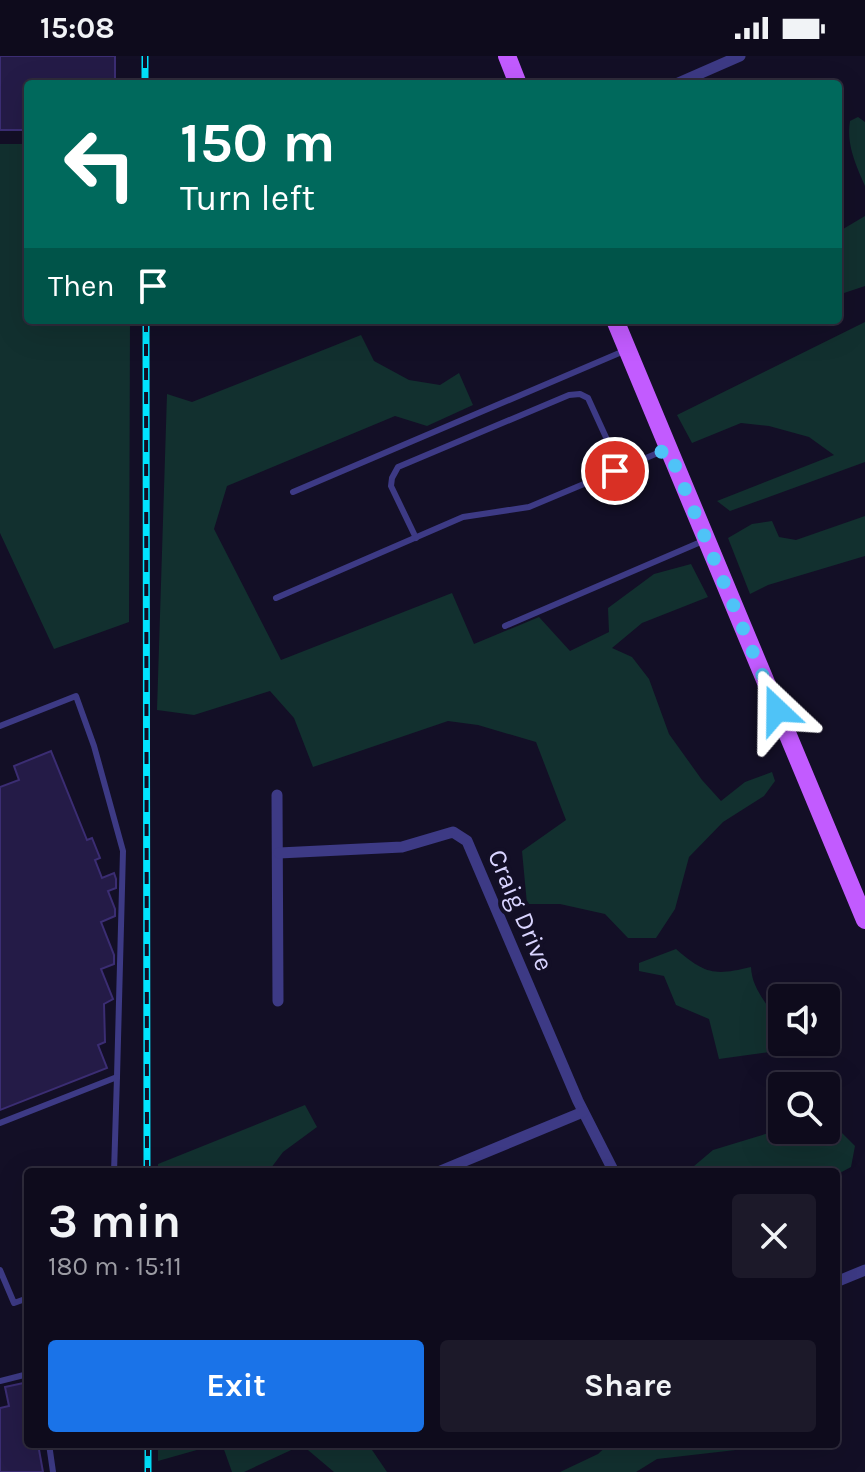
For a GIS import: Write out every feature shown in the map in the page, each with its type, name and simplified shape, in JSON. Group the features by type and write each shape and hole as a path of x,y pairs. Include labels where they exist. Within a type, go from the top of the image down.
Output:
{"main road":[{"path":"507,56 516,80"},
{"path":"617,324 865,920"}],"street":[{"path":"683,80 712,62 740,56"},
{"path":"277,795 278,1001"},
{"name":"Craig Drive","path":"279,853 402,847 453,832 467,841 583,1112 612,1168"},
{"path":"448,1168 583,1112"},
{"path":"840,1280 865,1270"}],"lane":[{"path":"293,492 627,349"},
{"path":"416,538 391,486 398,467 569,395 580,394 588,398 620,468"},
{"path":"276,598 463,517 529,507 668,449"},
{"path":"505,626 706,539"},
{"path":"0,726 76,696 94,746 123,851 114,1168"},
{"path":"0,1123 117,1077"},
{"path":"0,1270 14,1303 24,1299"},
{"path":"0,1381 24,1375"},
{"path":"50,1448 53,1472"}],"green space":[{"path":"858,117 865,122 865,186 849,138 850,121"},
{"path":"0,144 24,144 24,324 130,324 129,622 54,649 0,533"},
{"path":"865,216 865,286 842,294 842,230"},
{"path":"865,322 865,462 730,511 717,501 834,455 809,437 769,426 741,423 692,443 677,415"},
{"path":"361,335 374,361 409,380 440,385 459,373 473,405 427,426 395,416 227,486 214,529 281,660 452,593 474,644 539,617 570,651 609,632 608,608 654,574 691,564 708,597 642,623 612,648 632,657 649,679 669,734 721,801 745,782 772,772 775,781 764,796 723,822 689,857 675,909 656,938 628,938 605,914 560,904 527,904 522,851 566,820 536,742 478,725 448,721 313,767 294,718 270,691 194,715 157,710 167,394 192,402"},
{"path":"865,516 865,556 768,585 750,594 728,538 752,524 772,521 779,537 796,540"},
{"path":"676,949 710,971 728,972 751,967 756,987 768,1007 768,1052 719,1059 709,1019 676,1005 664,976 639,971 639,963"},
{"path":"305,1105 317,1127 283,1152 271,1168 158,1168 158,1164"},
{"path":"840,1131 855,1146 851,1167 840,1173 840,1168 692,1168 713,1150 768,1133 768,1144 840,1144"},
{"path":"158,1448 204,1448 158,1461"},
{"path":"223,1448 296,1448 244,1472 232,1472"},
{"path":"306,1448 371,1448 387,1472 334,1472"},
{"path":"605,1448 753,1448 657,1459 636,1472 560,1472"}],"building":[{"path":"0,56 115,56 115,80 24,80 24,130 0,130"},
{"path":"51,751 87,840 92,838 100,858 95,860 102,878 114,873 116,879 116,888 108,891 115,916 101,922 114,955 114,964 101,969 113,999 104,1004 105,1042 98,1045 107,1068 0,1110 0,787 19,780 14,766"},
{"path":"24,1383 24,1448 39,1448 43,1472 0,1472 0,1408 9,1406 5,1387"}],"railway":[{"path":"145,56 145,80"},
{"path":"146,324 147,1168"},
{"path":"148,1448 148,1472"}],"route":[{"path":"615,471 668,449 777,710"}]}
